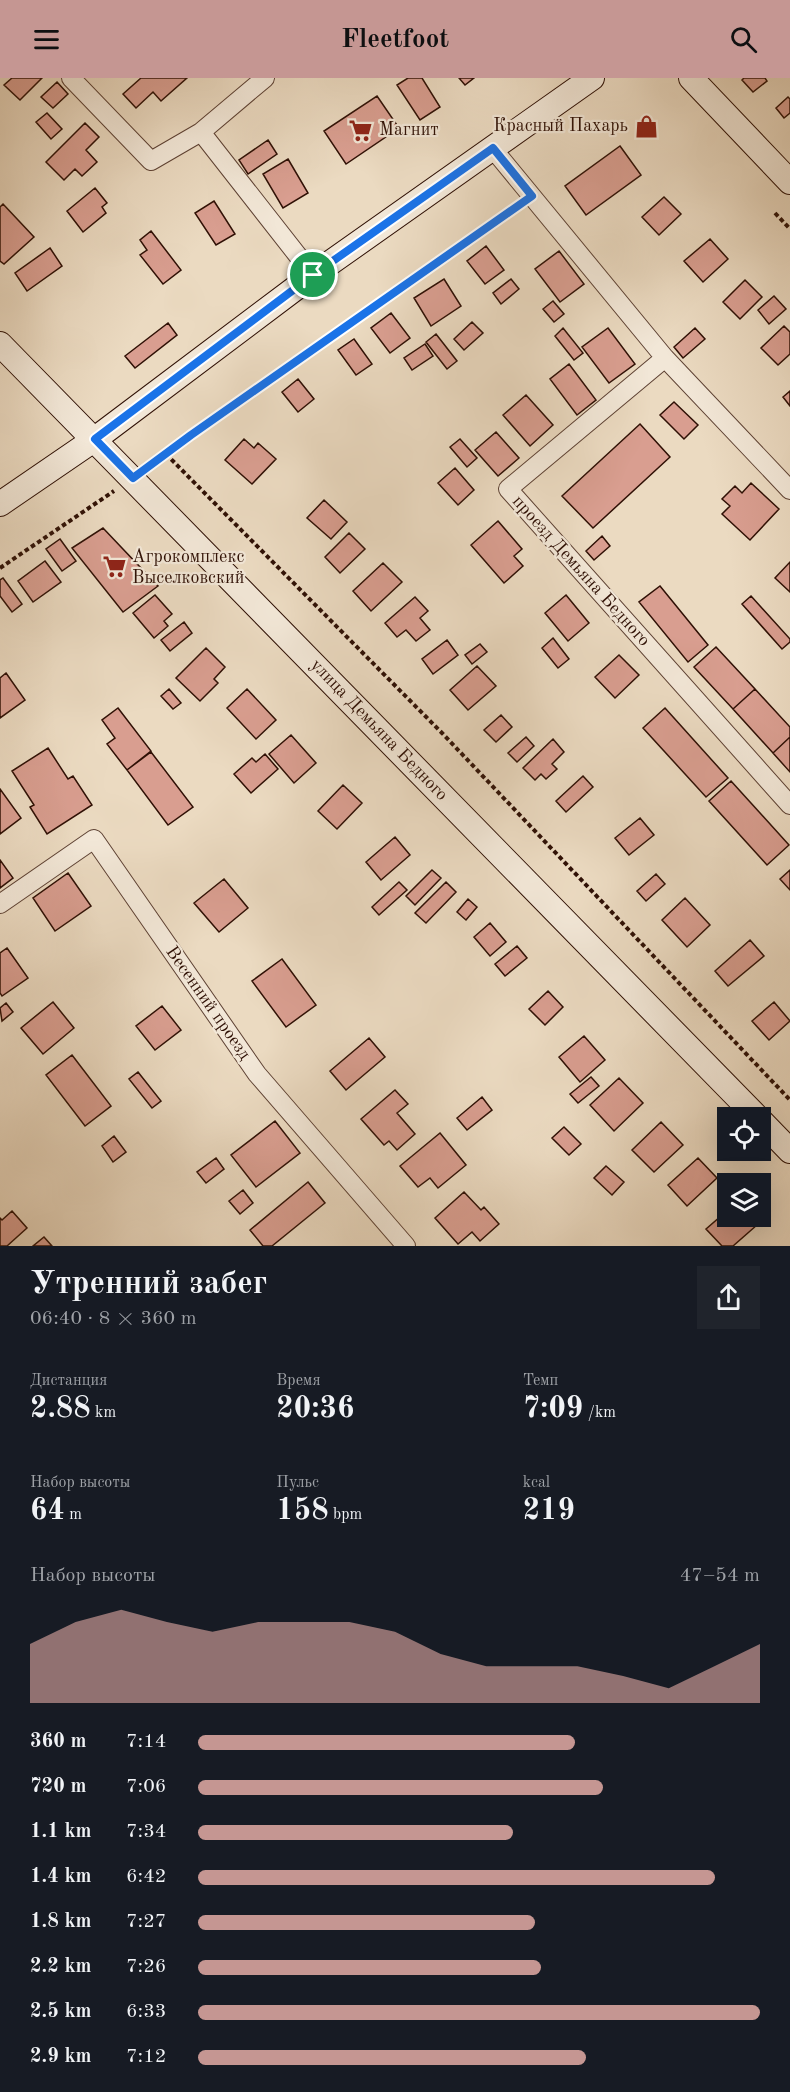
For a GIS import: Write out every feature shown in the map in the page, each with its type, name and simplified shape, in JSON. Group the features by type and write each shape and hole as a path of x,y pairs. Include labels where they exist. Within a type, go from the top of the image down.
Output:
{"street":[{"path":"71,78 152,162 201,132 265,78"},
{"path":"0,504 95,439 313,275 592,78"},
{"path":"691,78 790,182"},
{"path":"201,132 313,275"},
{"path":"493,148 665,358 790,490"},
{"name":"улица Демьяна Бедного","path":"0,344 747,1107"},
{"name":"проезд Демьяна Бедного","path":"665,358 508,489 790,805"},
{"name":"Весенний проезд","path":"0,904 94,839 257,1074 406,1246"},
{"name":"улица Демьяна Бедного","path":"771,1131 790,1151"}],"path":[{"path":"0,568 133,478 532,196"},
{"path":"775,213 790,229"},
{"path":"166,454 442,733 790,1100"}],"building":[{"path":"12,78 42,78 20,100 4,85"},
{"path":"141,78 187,78 161,101 153,92 136,108 123,94"},
{"path":"408,78 422,78 440,107 420,120 397,85"},
{"path":"459,78 474,78 465,85"},
{"path":"744,78 765,78 767,81 753,92 742,80"},
{"path":"57,82 68,94 53,108 41,97"},
{"name":"Магнит","path":"377,96 399,128 346,164 324,131"},
{"path":"788,97 790,113 784,118 776,108"},
{"path":"47,113 62,129 51,139 36,122"},
{"path":"85,123 99,137 86,150 97,162 82,176 75,169 64,180 46,162"},
{"path":"268,140 277,154 248,174 239,160"},
{"path":"620,146 641,175 586,215 565,186"},
{"path":"288,159 308,193 283,208 263,174"},
{"path":"95,188 107,203 102,207 106,213 83,232 67,211"},
{"path":"664,197 681,214 659,235 642,217"},
{"path":"214,201 235,234 216,245 195,213"},
{"path":"3,204 34,237 4,264 0,261 0,207"},
{"path":"151,231 181,270 163,284 140,255 147,250 140,240"},
{"path":"710,239 728,259 703,282 684,261"},
{"path":"486,246 504,270 485,284 467,261"},
{"path":"50,248 62,266 27,291 15,273"},
{"path":"559,251 584,284 560,302 535,269"},
{"path":"444,279 461,306 431,326 414,298"},
{"path":"511,279 519,289 501,304 493,293"},
{"path":"745,280 762,297 740,319 723,302"},
{"path":"774,296 786,309 769,324 758,310"},
{"path":"553,301 564,314 554,322 543,309"},
{"path":"391,313 410,338 390,353 371,328"},
{"path":"472,322 483,333 464,350 454,339"},
{"path":"168,323 177,335 135,368 125,356"},
{"path":"784,326 790,332 790,354 778,365 761,348"},
{"path":"563,328 583,353 574,360 555,336"},
{"path":"608,328 635,364 609,383 582,347"},
{"path":"695,328 705,339 683,358 674,347"},
{"path":"436,334 457,361 447,369 426,342"},
{"path":"354,339 372,364 356,375 338,350"},
{"path":"425,344 433,356 412,370 404,358"},
{"path":"569,364 596,400 577,415 550,379"},
{"path":"298,379 314,399 298,412 282,392"},
{"path":"790,391 790,406 783,397"},
{"path":"526,395 553,425 530,446 503,415"},
{"path":"674,402 698,425 684,439 660,415"},
{"path":"640,424 670,457 593,528 562,496"},
{"path":"496,432 519,458 498,476 475,450"},
{"path":"244,439 254,448 258,443 276,459 252,484 225,460"},
{"path":"460,439 477,458 467,467 450,447"},
{"path":"455,468 474,490 458,505 438,483"},
{"path":"751,483 779,509 750,540 722,514 730,506 722,499 735,486 742,493"},
{"path":"324,500 347,522 331,539 307,518"},
{"path":"498,521 522,549 514,556 523,566 504,583 471,545"},
{"name":"Агрокомплекс Выселковский","path":"103,528 158,586 123,612 72,548"},
{"path":"349,533 365,549 340,573 325,557"},
{"path":"602,536 610,546 594,560 586,551"},
{"path":"60,539 76,561 62,571 46,549"},
{"path":"45,561 61,582 33,602 18,581"},
{"path":"790,562 790,592 775,578"},
{"path":"383,563 402,582 371,611 353,591"},
{"path":"3,578 22,604 12,612 0,596 0,580"},
{"path":"660,586 708,645 688,662 639,602"},
{"path":"155,595 172,614 164,621 168,626 154,638 133,613"},
{"path":"566,595 589,623 568,641 545,613"},
{"path":"751,596 790,639 790,642 782,649 742,604"},
{"path":"415,597 428,611 420,618 430,630 416,641 406,630 397,637 385,623"},
{"path":"184,622 192,633 170,651 161,640"},
{"path":"553,638 569,659 558,668 542,648"},
{"path":"447,640 458,655 433,674 422,659"},
{"path":"480,644 487,652 472,664 465,655"},
{"path":"716,647 755,689 733,709 694,667"},
{"path":"206,648 225,667 214,679 218,683 200,701 176,678"},
{"path":"619,655 639,675 615,698 595,677"},
{"path":"477,666 496,686 468,710 450,690"},
{"path":"6,673 25,700 0,718 0,678"},
{"path":"169,689 181,703 173,709 161,696"},
{"path":"247,689 276,720 256,739 227,708"},
{"path":"755,689 790,727 790,737 773,753 733,709"},
{"path":"118,708 151,751 127,770 107,744 115,738 102,720"},
{"path":"665,708 728,778 706,797 643,728"},
{"path":"501,715 512,727 496,742 484,730"},
{"path":"291,735 316,763 294,783 269,754"},
{"path":"526,737 534,746 517,762 508,753"},
{"path":"790,737 790,772 773,753"},
{"path":"553,739 564,752 552,764 557,769 546,779 541,774 535,780 523,768"},
{"path":"48,748 68,779 73,776 92,805 47,834 30,807 34,805 12,771"},
{"path":"151,752 193,807 168,825 127,770"},
{"path":"265,754 278,769 251,793 234,774 252,758 256,762"},
{"path":"583,776 593,787 566,812 556,801"},
{"path":"731,781 789,845 767,865 709,801"},
{"path":"343,785 362,803 337,829 318,811"},
{"path":"0,789 21,818 0,834"},
{"path":"640,818 654,835 629,855 615,838"},
{"path":"395,837 410,855 381,880 366,862"},
{"path":"0,860 13,878 0,888"},
{"path":"432,870 441,878 415,905 406,896"},
{"path":"790,870 790,890 780,879"},
{"path":"68,873 91,906 55,931 33,898"},
{"path":"656,874 665,884 646,901 637,891"},
{"path":"224,879 248,908 219,932 194,903"},
{"path":"399,882 407,890 379,915 372,907"},
{"path":"446,882 456,892 426,923 415,913"},
{"path":"685,898 710,925 687,947 662,920"},
{"path":"468,899 477,907 466,920 457,912"},
{"path":"490,923 506,942 490,956 474,937"},
{"path":"750,940 764,956 728,986 715,971"},
{"path":"517,946 527,958 505,976 495,964"},
{"path":"7,948 28,978 2,996 0,993 0,953"},
{"path":"282,959 316,1005 286,1027 252,981"},
{"path":"548,991 563,1007 545,1025 529,1009"},
{"path":"53,1002 74,1028 43,1054 21,1028"},
{"path":"774,1002 790,1021 769,1040 752,1021"},
{"path":"6,1003 13,1012 2,1021 0,1008"},
{"path":"162,1006 181,1030 155,1050 136,1026"},
{"path":"584,1036 605,1060 580,1082 559,1057"},
{"path":"369,1038 385,1057 346,1090 330,1071"},
{"path":"72,1055 111,1106 85,1126 46,1075"},
{"path":"138,1072 161,1101 152,1108 129,1079"},
{"path":"591,1077 599,1086 578,1103 570,1094"},
{"path":"619,1078 643,1103 614,1131 590,1105"},
{"path":"395,1090 408,1104 397,1113 415,1134 397,1150 389,1141 384,1145 361,1119"},
{"path":"482,1097 492,1110 467,1130 457,1118"},
{"path":"275,1121 300,1153 256,1187 231,1155"},
{"path":"661,1122 683,1145 654,1172 632,1150"},
{"path":"564,1127 581,1144 569,1155 552,1138"},
{"path":"440,1133 466,1165 438,1188 430,1178 418,1187 400,1166"},
{"path":"114,1136 126,1152 113,1162 102,1146"},
{"path":"216,1158 224,1169 206,1183 197,1172"},
{"path":"698,1158 717,1178 687,1206 668,1185"},
{"path":"606,1166 624,1182 612,1195 594,1178"},
{"path":"308,1182 325,1203 272,1246 263,1246 250,1230"},
{"path":"243,1190 253,1203 240,1214 229,1201"},
{"path":"464,1192 481,1210 484,1207 499,1224 480,1241 472,1232 458,1244 435,1218"},
{"path":"12,1211 27,1228 7,1246 0,1246 0,1218 2,1220"},
{"path":"717,1220 717,1227 755,1227 733,1246 722,1246 706,1229"},
{"path":"44,1237 52,1246 33,1246"}],"place":[{"name":"Красный Пахарь","path":"646,126"},
{"name":"Магнит","path":"361,130"},
{"name":"Агрокомплекс Выселковский","path":"114,567"}],"route":[{"path":"493,148 532,196 133,478 95,439 258,316 313,275 493,148"}]}
